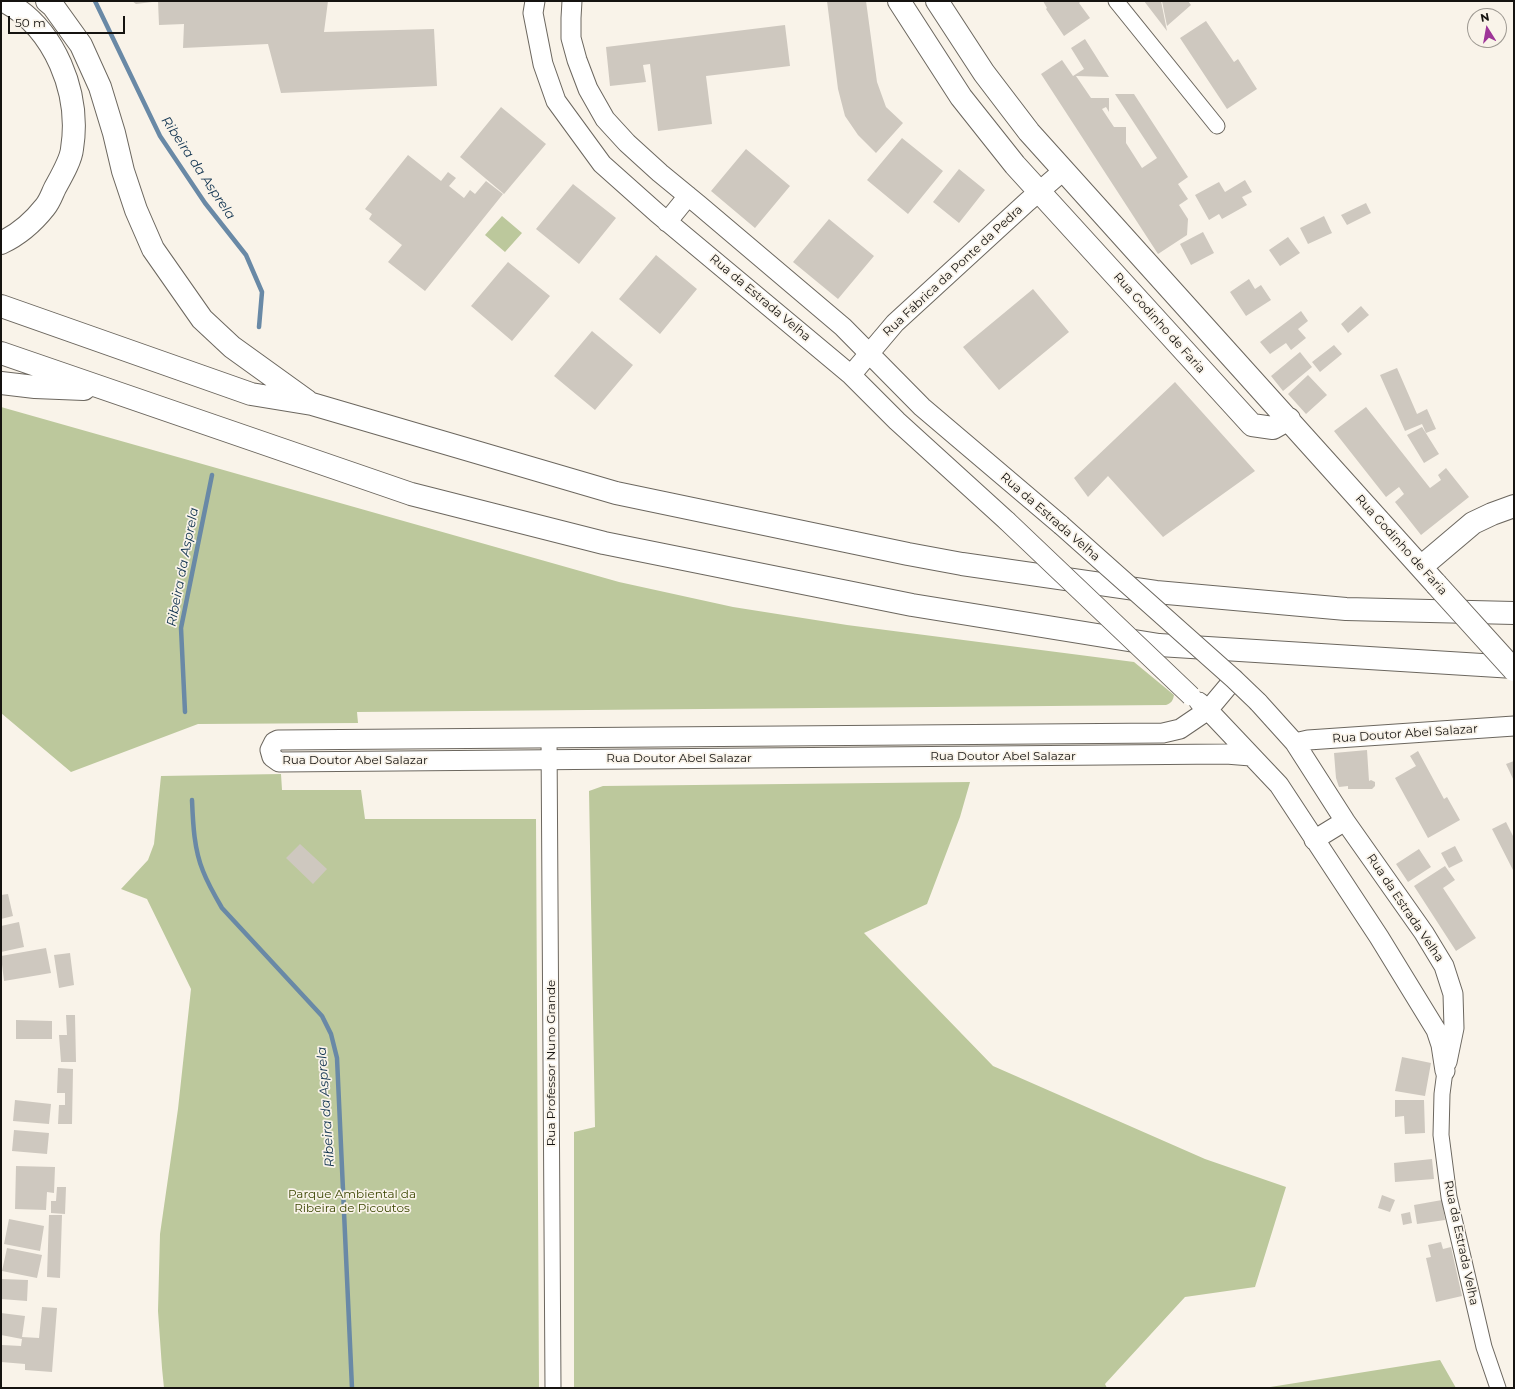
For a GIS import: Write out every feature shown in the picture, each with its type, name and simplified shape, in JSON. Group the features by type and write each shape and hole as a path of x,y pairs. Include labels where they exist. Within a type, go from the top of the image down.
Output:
{"main road":[{"path":"1,242 14,237 46,206 72,150 74,116 64,69 44,34 16,8 4,1"},
{"path":"47,1 53,6 81,45 97,80 114,133 123,171 136,210 153,249 207,324 232,347 312,404"},
{"name":"Rua Godinho de Faria","path":"900,1 961,97 1015,165 1252,424 1273,428 1289,419"},
{"name":"Rua Godinho de Faria","path":"937,1 984,73 1029,132 1514,670"},
{"path":"1,306 251,394 312,404 616,492 908,554 1156,592 1346,609 1514,613"},
{"path":"1,353 411,494 604,543 904,603 1159,646 1514,667"},
{"path":"1,383 35,387 108,390"},
{"path":"1421,567 1473,523 1514,506"}],"street":[{"name":"Rua da Estrada Velha","path":"535,1 533,13 543,64 556,101 602,164 667,222 851,375 897,421 1007,521 1191,696 1212,705 1251,756 1278,785 1379,937 1436,1030 1441,1045 1445,1071"},
{"name":"Rua da Estrada Velha","path":"572,1 571,38 577,60 588,89 602,113 627,143 660,173 843,327 922,407 1061,525 1258,702 1295,743 1345,821 1424,934 1444,966 1453,994 1454,1028 1442,1094 1441,1135 1449,1197 1484,1347 1498,1388"},
{"path":"1116,1 1217,126"},
{"path":"1040,192 1063,171"},
{"name":"Rua Fábrica da Ponte da Pedra","path":"869,352 895,323 1040,192"},
{"path":"667,222 688,196"},
{"path":"851,375 869,352"},
{"path":"1212,705 1234,679"},
{"name":"Rua Doutor Abel Salazar","path":"1212,705 1180,729 1163,732 278,740 270,750 272,757 279,762 1226,754 1251,756"},
{"name":"Rua Doutor Abel Salazar","path":"1295,743 1308,740 1514,726"},
{"name":"Rua Professor Nuno Grande","path":"549,737 552,1388"},
{"path":"1314,840 1345,821"}],"green space":[{"path":"502,216 522,233 505,252 485,235"},
{"path":"1,407 619,582 733,607 847,625 1134,662 1174,695 1174,697 1171,702 1166,705 357,712 358,723 198,724 71,772 1,713"},
{"name":"Parque Ambiental da Ribeira de Picoutos","path":"281,774 282,790 361,790 365,819 536,819 539,1388 164,1388 158,1311 160,1234 178,1109 191,989 147,899 121,889 148,860 154,844 161,776"},
{"path":"970,782 960,817 927,904 864,933 993,1066 1205,1159 1286,1187 1255,1287 1185,1297 1105,1384 1107,1388 574,1388 574,1132 595,1127 589,791 603,786"},
{"path":"1440,1360 1456,1388 1264,1388"}],"building":[{"path":"132,1 152,1 152,2 136,4"},
{"path":"158,1 328,1 324,32 434,29 437,86 281,93 268,44 183,48 184,24 159,25"},
{"path":"827,1 866,1 877,82 886,107 903,123 876,153 858,135 845,116 838,89"},
{"path":"1043,1 1081,1 1079,3 1090,18 1064,36 1046,9 1047,8"},
{"path":"1144,1 1161,1 1167,31"},
{"path":"1162,1 1188,1 1191,5 1167,26"},
{"path":"1206,21 1234,62 1238,59 1257,89 1227,109 1180,38"},
{"path":"785,25 790,66 706,76 712,124 658,131 650,64 643,65 646,82 610,86 606,47"},
{"path":"1085,39 1109,77 1076,76 1091,98 1109,98 1109,112 1106,107 1102,109 1114,127 1126,127 1126,143 1142,168 1157,158 1115,94 1134,94 1188,177 1178,184 1188,199 1179,205 1188,219 1187,235 1158,254 1041,74 1062,60 1073,76 1084,69 1071,48"},
{"path":"501,107 546,144 504,194 460,157"},
{"path":"902,138 943,171 908,214 867,180"},
{"path":"746,149 790,186 755,228 711,191"},
{"path":"408,155 441,181 448,172 456,178 449,186 464,198 470,190 475,194 486,181 503,194 425,291 388,262 402,245 369,219 372,214 365,209"},
{"path":"959,169 985,190 959,223 933,202"},
{"path":"1245,180 1252,192 1242,197 1247,205 1222,219 1219,214 1209,220 1195,195 1219,182 1225,192"},
{"path":"573,184 616,218 579,264 536,229"},
{"path":"1366,203 1371,213 1347,225 1341,215"},
{"path":"1324,216 1332,233 1308,244 1300,228"},
{"path":"829,219 874,256 838,299 793,262"},
{"path":"1203,232 1214,253 1191,265 1180,244"},
{"path":"1288,237 1300,253 1280,266 1269,250"},
{"path":"656,255 697,289 660,334 619,299"},
{"path":"508,262 550,296 512,341 471,306"},
{"path":"1249,279 1255,289 1261,285 1271,300 1246,316 1230,292"},
{"path":"1033,289 1069,332 999,390 963,347"},
{"path":"1361,306 1369,315 1348,333 1341,324"},
{"path":"1301,311 1308,321 1298,329 1306,338 1291,350 1286,343 1270,354 1260,342"},
{"path":"592,331 633,365 595,410 554,376"},
{"path":"1334,345 1342,354 1320,372 1312,362"},
{"path":"1300,352 1312,367 1283,391 1271,376"},
{"path":"1397,368 1417,414 1427,409 1436,429 1426,433 1422,424 1405,431 1380,375"},
{"path":"1308,375 1327,395 1306,414 1288,394"},
{"path":"1175,382 1255,471 1163,537 1108,476 1088,497 1074,478"},
{"path":"1366,407 1430,488 1441,480 1438,475 1446,468 1469,497 1421,535 1395,502 1404,494 1399,487 1386,497 1334,431"},
{"path":"1422,427 1439,454 1424,463 1407,435"},
{"path":"1367,750 1369,781 1371,780 1375,782 1375,786 1372,789 1348,789 1348,786 1339,787 1336,778 1334,753"},
{"path":"1418,751 1444,799 1447,797 1460,820 1428,838 1395,778 1416,766 1410,756"},
{"path":"1514,761 1514,781 1506,764"},
{"path":"1506,822 1514,838 1514,872 1492,829"},
{"path":"300,844 327,869 313,884 286,858"},
{"path":"1455,846 1463,861 1449,868 1441,853"},
{"path":"1419,849 1431,867 1408,882 1396,864"},
{"path":"1445,866 1455,880 1443,888 1476,938 1456,951 1414,886"},
{"path":"8,894 13,916 1,919 1,895"},
{"path":"19,922 24,947 1,952 1,926"},
{"path":"46,948 51,973 4,981 1,956"},
{"path":"70,953 74,985 59,988 54,955"},
{"path":"66,1015 75,1015 76,1062 61,1062 59,1035 67,1035"},
{"path":"16,1020 52,1021 52,1039 16,1039"},
{"path":"1402,1057 1431,1063 1425,1096 1395,1091"},
{"path":"58,1068 73,1069 72,1124 58,1124 59,1105 65,1105 65,1093 57,1093"},
{"path":"15,1100 51,1104 49,1124 13,1121"},
{"path":"1395,1100 1424,1100 1425,1133 1405,1134 1404,1116 1395,1117"},
{"path":"14,1130 49,1133 47,1154 12,1151"},
{"path":"1432,1159 1434,1179 1395,1182 1394,1163"},
{"path":"16,1166 55,1167 54,1193 47,1192 46,1210 15,1209"},
{"path":"57,1187 66,1187 65,1214 51,1213 51,1201 56,1201"},
{"path":"1382,1195 1395,1200 1390,1212 1378,1208"},
{"path":"1442,1200 1445,1220 1417,1224 1414,1205"},
{"path":"1410,1212 1412,1223 1403,1225 1401,1214"},
{"path":"49,1215 62,1215 60,1278 47,1277"},
{"path":"9,1219 44,1226 40,1251 4,1244"},
{"path":"1441,1242 1443,1249 1451,1247 1462,1296 1436,1302 1426,1258 1431,1257 1428,1245"},
{"path":"7,1248 42,1255 37,1278 2,1271"},
{"path":"2,1279 28,1280 27,1301 1,1299"},
{"path":"42,1307 57,1308 52,1372 25,1370 25,1364 1,1362 2,1345 21,1346 22,1339 1,1335 1,1313 25,1316 22,1337 39,1338"}],"waterway":[{"name":"Ribeira da Asprela","path":"95,1 160,136 205,203 246,255 262,292 259,327"},
{"name":"Ribeira da Asprela","path":"185,712 181,628 212,475"},
{"name":"Ribeira da Asprela","path":"192,800 194,836 200,863 207,881 222,908 322,1016 331,1034 337,1058 352,1388"}]}
